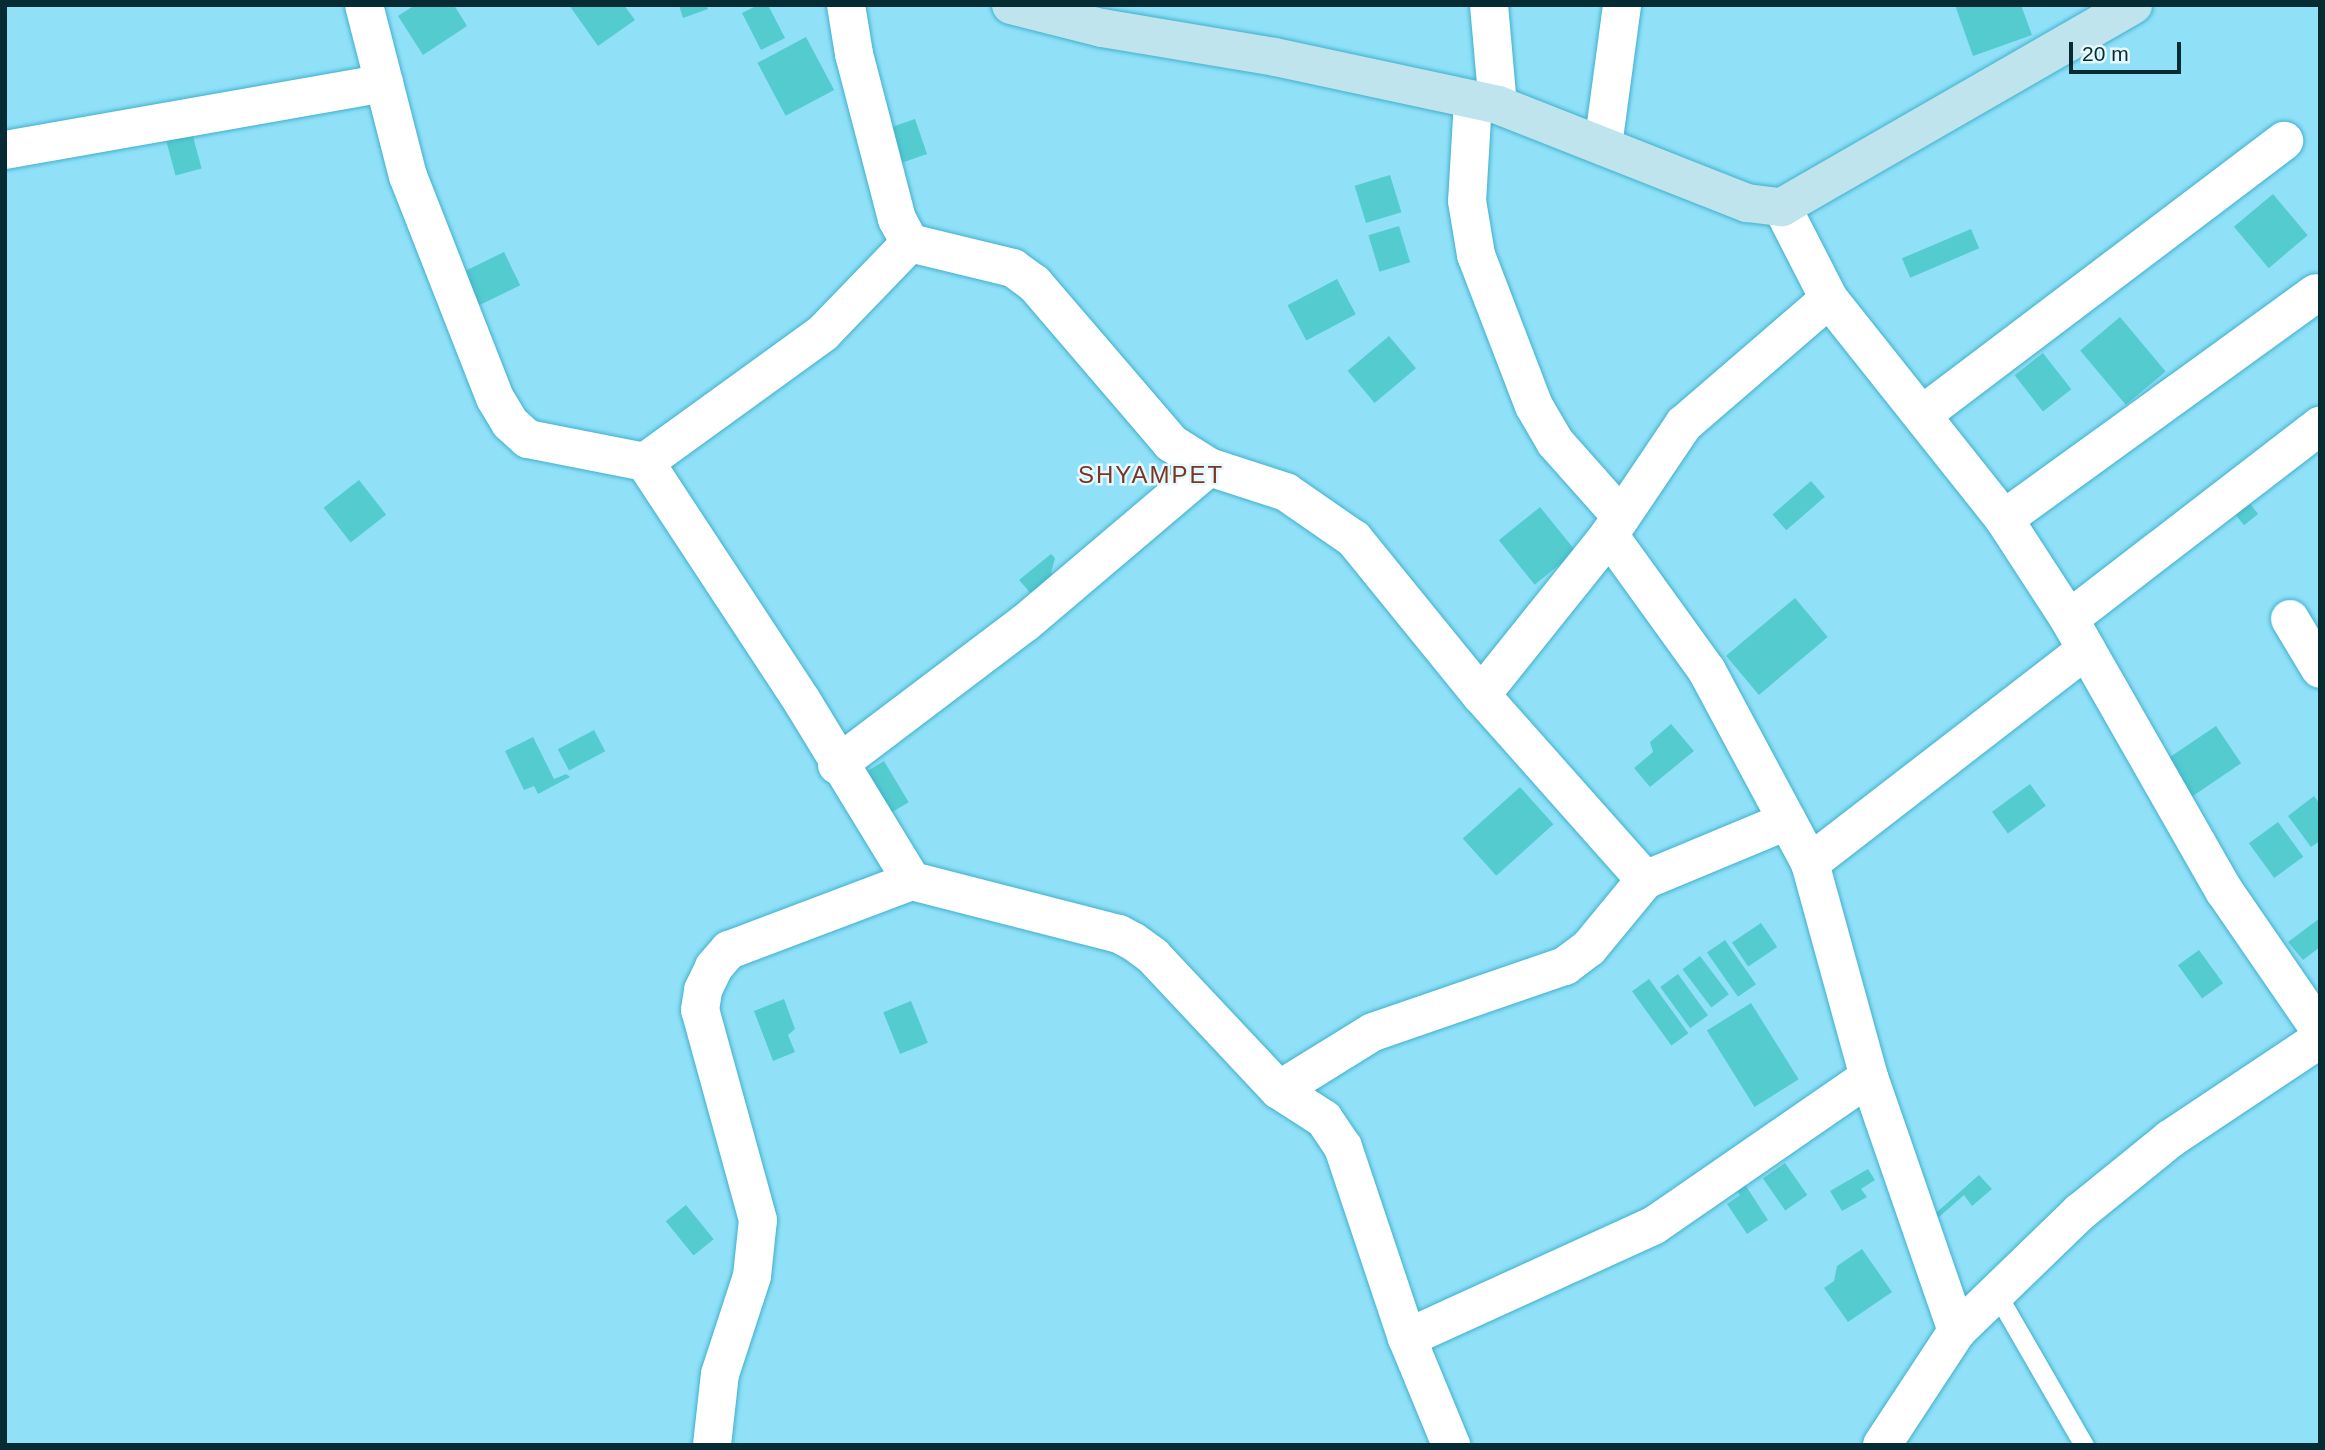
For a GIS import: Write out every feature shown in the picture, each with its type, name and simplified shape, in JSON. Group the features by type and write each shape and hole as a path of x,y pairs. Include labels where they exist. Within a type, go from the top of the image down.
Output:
{"street":[{"path":"364,5 408,176 495,398 510,423 528,439 645,462 802,701 837,765 912,881"},
{"path":"846,5 854,54 897,219 910,243 1013,268 1034,283 1153,425 1209,467 1286,492 1354,539 1480,695 1645,880"},
{"path":"1011,5 1102,16 1486,103 1747,203 1782,207 2133,5"},
{"path":"1489,5 1486,103 1467,201 1476,255 1534,406 1555,442 1614,524 1707,671 1810,863 1869,1077 1957,1331"},
{"path":"1603,146 1622,5"},
{"path":"5,150 384,83"},
{"path":"1923,414 2284,141"},
{"path":"1782,207 1829,299 2004,519 2078,635 2225,892 2320,1030"},
{"path":"645,462 831,327 910,243"},
{"path":"2004,519 2316,293"},
{"path":"1480,695 1614,524 1684,424 1829,299"},
{"path":"1810,863 2320,426"},
{"path":"837,765 1025,623 1209,467"},
{"path":"2290,619 2320,669"},
{"path":"1279,1090 1373,1032 1565,966 1589,948 1645,880 1787,821"},
{"path":"712,1445 720,1374 752,1276 758,1220 699,1010 703,990 714,967 729,950 912,881 1119,934 1134,942 1153,956 1279,1090 1324,1119 1343,1147 1407,1338 1451,1445"},
{"path":"1882,1445 1957,1331 1995,1291 2080,1212 2170,1139 2320,1039"},
{"path":"1407,1338 1653,1226 1869,1077"}],"lane":[{"path":"1995,1291 2084,1445"}],"building":[{"path":"415,5 454,5 467,26 423,55 398,16"},
{"path":"569,5 624,5 635,20 598,46"},
{"path":"679,5 706,5 708,9 683,18"},
{"path":"758,5 768,5 785,38 761,50 742,13"},
{"path":"1955,5 2021,5 2032,35 1973,56"},
{"path":"806,37 834,90 786,116 757,63"},
{"path":"915,119 927,154 894,165 882,130"},
{"path":"191,129 202,169 176,176 165,136"},
{"path":"1390,175 1401,212 1366,223 1355,186"},
{"path":"2273,194 2308,235 2269,268 2234,227"},
{"path":"1399,226 1410,262 1380,272 1368,235"},
{"path":"1971,229 1979,248 1910,278 1902,258"},
{"path":"504,252 520,285 473,308 456,275"},
{"path":"1337,279 1356,314 1306,341 1288,305"},
{"path":"2120,317 2166,371 2126,405 2080,350"},
{"path":"1389,336 1416,368 1375,403 1348,371"},
{"path":"2043,353 2071,389 2043,411 2015,375"},
{"path":"359,480 386,515 351,542 324,508"},
{"path":"1811,481 1825,497 1786,530 1773,514"},
{"path":"2244,496 2258,514 2244,525 2230,507"},
{"path":"1540,507 1576,551 1535,585 1499,540"},
{"path":"1051,554 1055,558 1051,573 1057,579 1034,597 1019,580"},
{"path":"1795,598 1828,637 1759,695 1726,656"},
{"path":"1671,724 1694,751 1650,787 1634,768 1653,752 1650,742"},
{"path":"2216,726 2241,763 2184,802 2159,765"},
{"path":"594,730 605,751 569,770 558,749"},
{"path":"533,737 554,779 566,774 570,777 538,794 534,786 524,790 505,751"},
{"path":"884,761 909,802 883,818 858,776"},
{"path":"2030,784 2046,806 2008,833 1992,812"},
{"path":"1520,787 1553,824 1496,876 1463,839"},
{"path":"2314,796 2320,804 2320,841 2311,847 2288,816"},
{"path":"2278,822 2303,857 2274,878 2249,843"},
{"path":"2320,918 2320,947 2303,960 2288,942"},
{"path":"1761,923 1777,947 1748,967 1732,943"},
{"path":"1725,940 1756,984 1738,997 1707,953"},
{"path":"2199,950 2223,983 2202,998 2178,965"},
{"path":"1700,956 1729,994 1711,1008 1682,969"},
{"path":"1678,974 1708,1015 1690,1028 1660,987"},
{"path":"1649,979 1688,1033 1671,1046 1632,991"},
{"path":"784,999 795,1029 788,1035 795,1052 773,1061 754,1011"},
{"path":"911,1001 928,1043 900,1054 883,1012"},
{"path":"1751,1003 1799,1079 1755,1107 1707,1031"},
{"path":"1785,1163 1807,1195 1785,1210 1763,1178"},
{"path":"1868,1169 1875,1180 1861,1189 1867,1197 1842,1211 1830,1191"},
{"path":"1979,1175 1992,1189 1972,1206 1964,1195 1931,1224 1928,1220"},
{"path":"1744,1183 1768,1220 1747,1234 1727,1204 1740,1195 1736,1189"},
{"path":"686,1205 714,1239 693,1256 666,1221"},
{"path":"1862,1249 1892,1292 1848,1322 1824,1288 1834,1281 1837,1266"}],"district":[{"name":"SHYAMPET","path":"1151,475"}]}
